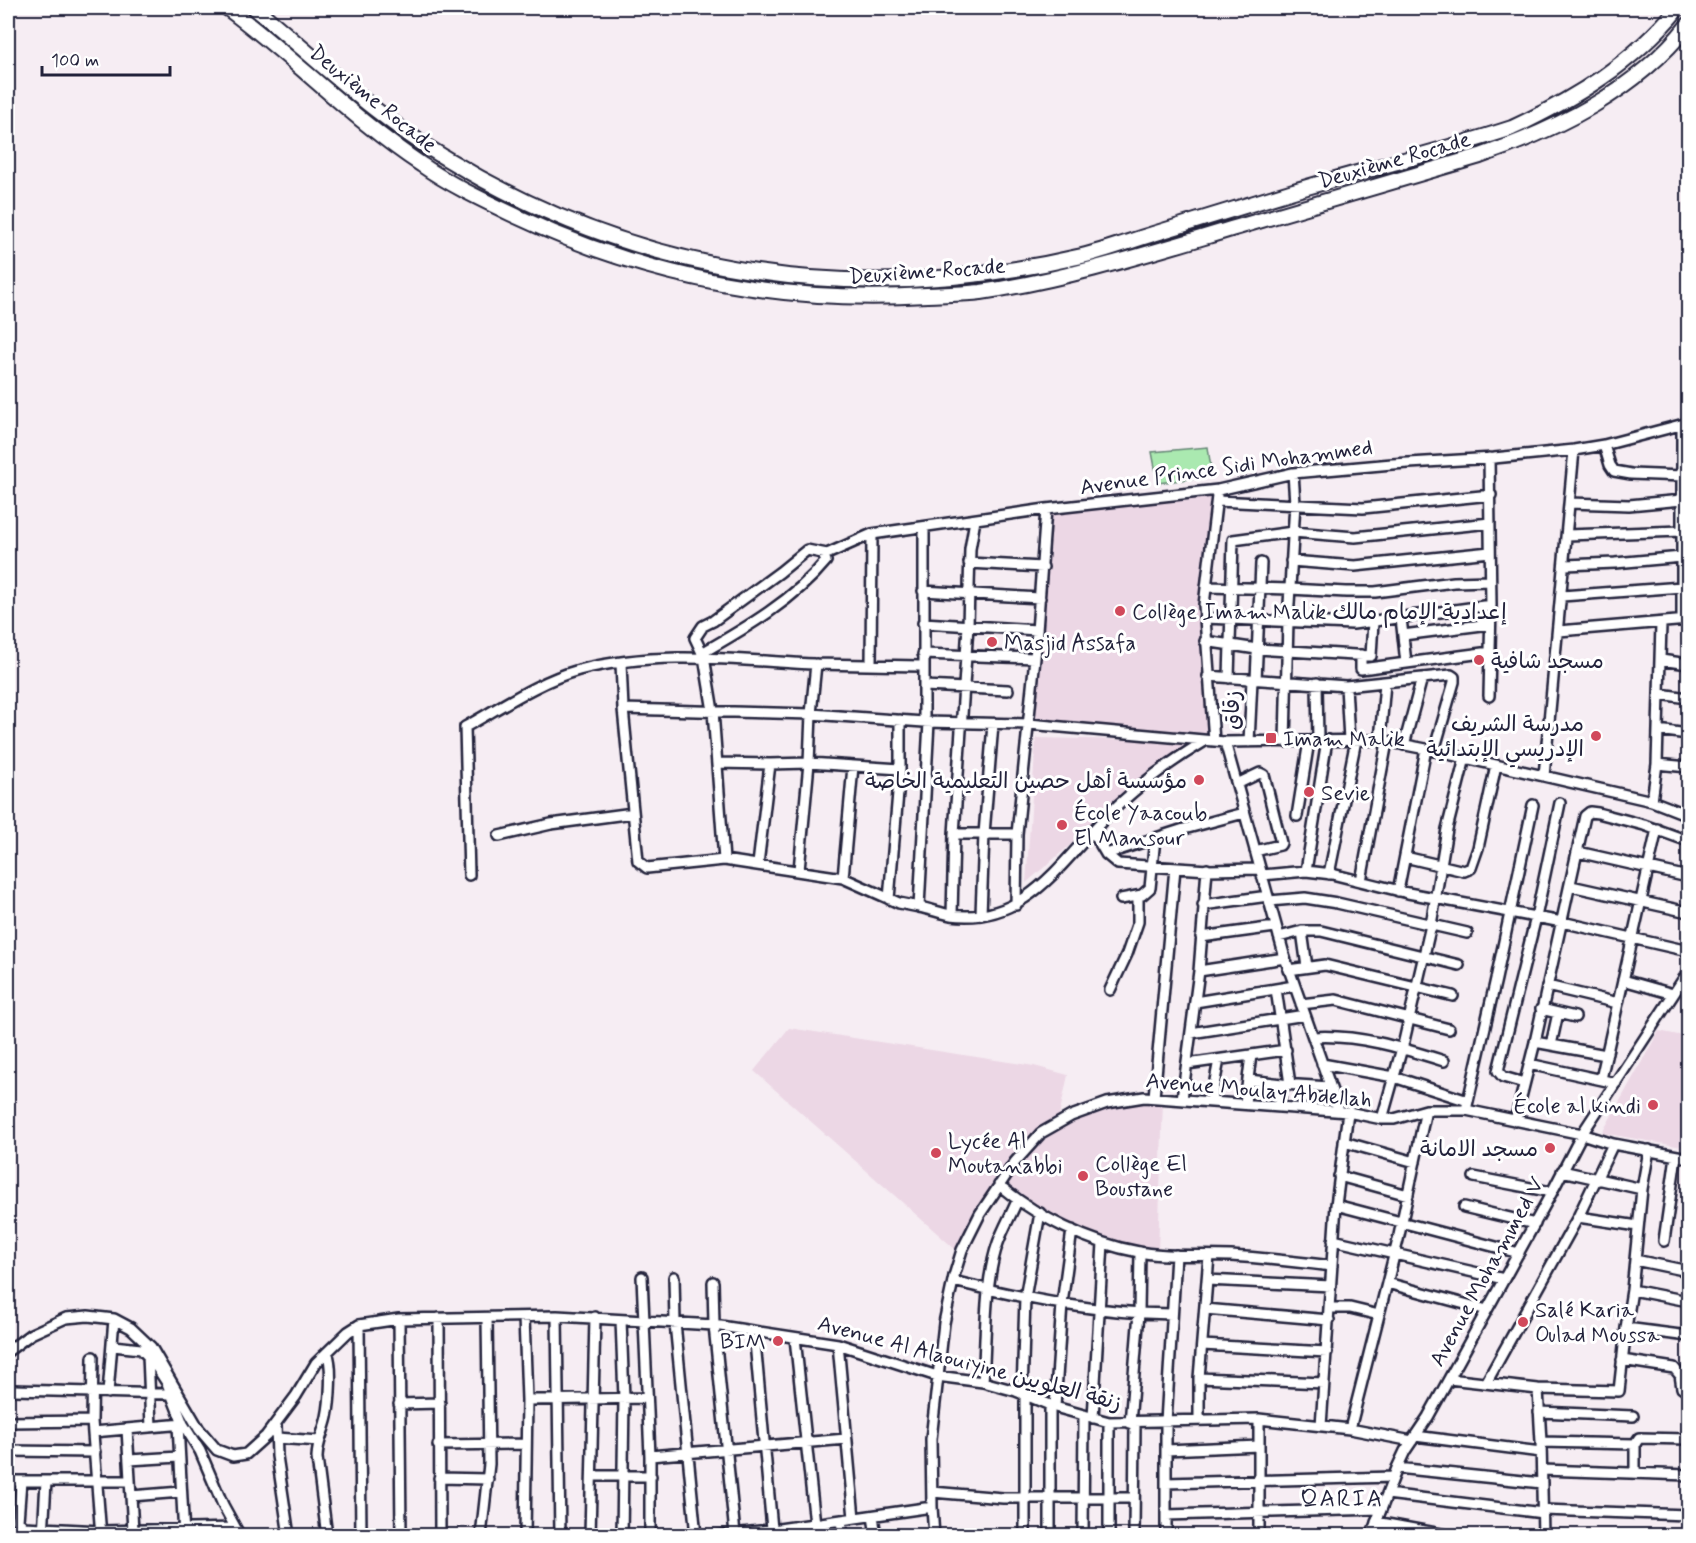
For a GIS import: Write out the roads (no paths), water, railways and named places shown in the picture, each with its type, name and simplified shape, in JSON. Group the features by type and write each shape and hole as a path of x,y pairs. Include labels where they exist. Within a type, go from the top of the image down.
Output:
{"highway":[{"name":"Deuxième Rocade","path":"227,8 264,35 373,130 423,166 474,196 549,231 619,257 691,278 752,290 817,296 885,298 978,292 1053,279 1126,260 1522,142 1555,127 1608,97 1664,51 1689,25"},
{"name":"Deuxième Rocade","path":"255,8 369,103 421,142 446,159 500,188 559,216 634,245 685,258 753,272 864,281 938,279 1010,270 1084,255 1512,128 1542,114 1604,78 1630,56 1678,8"}],"street":[{"name":"Avenue Prince Sidi Mohammed","path":"703,655 695,638 703,626 713,621 807,550 827,554 872,534 1046,509 1218,490 1293,473 1392,464 1490,459 1574,450 1604,445 1685,424"},
{"path":"1559,631 1685,621 1682,500 1685,424"},
{"path":"1604,445 1614,471 1683,476"},
{"path":"1544,776 1574,450"},
{"path":"1489,696 1490,459"},
{"path":"1285,742 1288,621 1295,503 1293,473"},
{"path":"1209,741 1204,618 1218,490"},
{"path":"1217,501 1363,508 1491,495"},
{"path":"1570,503 1629,505 1682,500"},
{"path":"1016,905 1017,834 1035,658 1046,509"},
{"path":"952,915 960,723 968,626 969,563 975,520"},
{"path":"1229,678 1233,540 1293,532 1355,537 1490,523"},
{"path":"1567,535 1684,526"},
{"path":"919,907 927,722 923,666 924,527"},
{"path":"871,665 872,534"},
{"path":"1291,561 1355,566 1490,552"},
{"path":"703,655 782,603 826,561 822,553"},
{"path":"1565,565 1615,563 1684,555"},
{"path":"969,563 1043,567"},
{"name":"زقاق","path":"1249,742 1261,563"},
{"path":"1206,587 1375,592 1454,582 1490,581"},
{"path":"1562,596 1684,584"},
{"path":"923,591 1040,598"},
{"path":"1204,618 1353,624 1491,605"},
{"path":"1401,618 1406,663"},
{"path":"1205,641 1257,649 1371,657 1373,622"},
{"path":"923,623 1037,630"},
{"path":"1403,635 1490,624"},
{"path":"1652,801 1657,764 1662,624"},
{"path":"1361,655 1361,669 1490,652"},
{"path":"923,654 1035,658"},
{"path":"703,655 713,711 724,860"},
{"path":"469,875 465,727 555,679 579,670 621,663 703,655 816,664 923,666"},
{"path":"1661,660 1689,664"},
{"path":"621,663 633,813 638,861 642,865 656,869 724,860 799,870 843,878 889,899 952,915 990,914 1016,905 1042,886 1103,820 1153,776 1209,741"},
{"path":"799,870 816,664"},
{"path":"1208,676 1346,686 1451,675 1454,679 1430,750 1398,891"},
{"path":"1404,745 1422,678"},
{"path":"1306,872 1318,741 1317,683"},
{"path":"1361,881 1384,741 1385,683"},
{"path":"924,686 1008,690"},
{"path":"1329,874 1353,740 1346,686"},
{"path":"1660,694 1689,698"},
{"path":"623,709 811,714 927,722 1029,724 1225,742 1384,741 1652,801 1689,815"},
{"path":"889,899 900,770 900,720"},
{"path":"981,914 984,834 993,724"},
{"path":"1658,730 1689,734"},
{"path":"1297,816 1318,741"},
{"path":"1225,742 1284,958 1330,1087 1343,1112 1344,1142 1333,1240 1321,1426"},
{"path":"1382,1119 1402,1048 1431,925 1440,865 1465,758"},
{"path":"717,763 809,763 900,770"},
{"path":"758,864 770,764"},
{"path":"1657,764 1689,767"},
{"path":"1405,857 1464,871 1471,868 1478,848 1496,765"},
{"path":"843,878 854,766"},
{"path":"1237,784 1260,773 1264,775 1281,843 1255,851"},
{"path":"1524,1083 1503,1077 1498,1071 1536,917 1560,802"},
{"path":"1322,1064 1394,1077 1467,1105 1533,805"},
{"path":"1515,1121 1571,886 1584,819 1590,812 1657,829 1689,841"},
{"path":"499,836 551,824 633,813"},
{"path":"1106,854 1244,813"},
{"path":"1103,820 1096,831 1096,837 1106,854 1118,864 1329,874 1398,891 1562,922 1689,951"},
{"path":"1601,1079 1657,829"},
{"path":"954,834 1017,834"},
{"path":"1120,899 1138,897 1150,888 1155,838"},
{"path":"1578,852 1689,877"},
{"path":"1154,1097 1175,868"},
{"path":"1182,1099 1195,1002 1207,870"},
{"path":"1571,886 1689,912"},
{"path":"1110,990 1127,954 1138,922 1138,897"},
{"path":"1203,905 1305,898 1337,903 1467,933"},
{"path":"1302,931 1307,967"},
{"path":"1201,938 1277,932 1322,932 1459,965"},
{"path":"1198,971 1284,958"},
{"path":"1288,970 1325,965 1453,996"},
{"name":"Avenue Mohammed V","path":"1371,1536 1395,1473 1413,1438 1487,1310 1582,1134 1689,972"},
{"path":"1623,980 1673,994"},
{"path":"1195,1002 1294,986"},
{"path":"1547,986 1618,1003"},
{"path":"1276,989 1286,1050 1286,1084 1279,1107"},
{"path":"1301,1004 1336,1000 1449,1029"},
{"path":"1541,1009 1575,1017"},
{"path":"1551,1045 1558,1013"},
{"path":"1191,1033 1305,1015"},
{"path":"1313,1037 1334,1035 1402,1048 1444,1061"},
{"path":"1535,1042 1606,1055"},
{"path":"1187,1064 1286,1050"},
{"path":"1245,1103 1251,1055"},
{"path":"1211,1101 1219,1060"},
{"path":"1529,1064 1616,1083"},
{"path":"1249,1080 1330,1087"},
{"name":"Avenue Moulay Abdellah","path":"934,1536 931,1439 944,1323 952,1281 962,1250 980,1214 1030,1143 1053,1125 1089,1108 1125,1098 1154,1097 1245,1103 1343,1112 1382,1119 1394,1119 1426,1110 1467,1105 1515,1121 1582,1134 1613,1144 1689,1158"},
{"path":"1350,1430 1395,1253 1426,1110"},
{"path":"1344,1142 1415,1162"},
{"path":"1486,1383 1578,1217 1613,1144"},
{"path":"1449,1378 1538,1389 1617,1392 1620,1388 1642,1189 1649,1150"},
{"path":"1664,1241 1676,1156"},
{"path":"1562,1171 1642,1189"},
{"path":"1340,1176 1408,1195"},
{"path":"1474,1177 1552,1192"},
{"path":"999,1185 1017,1201 1072,1230 1103,1243 1140,1252 1231,1256 1332,1266"},
{"path":"983,1382 989,1290 998,1244 1017,1201"},
{"path":"1336,1205 1519,1252"},
{"path":"1464,1207 1534,1224"},
{"path":"1025,1536 1025,1298 1040,1213"},
{"path":"1578,1217 1638,1226"},
{"path":"1050,1536 1053,1406 1062,1304 1072,1230"},
{"path":"1333,1240 1504,1279"},
{"path":"1083,1536 1089,1416 1103,1243"},
{"path":"1134,1536 1133,1423 1140,1252"},
{"path":"1166,1536 1166,1422 1176,1255"},
{"path":"1199,1420 1199,1378 1209,1256"},
{"path":"1635,1260 1689,1271"},
{"path":"642,1277 651,1476 650,1536"},
{"path":"674,1277 675,1323 696,1536"},
{"path":"1207,1280 1330,1286"},
{"path":"952,1281 1025,1298 1099,1310 1172,1314"},
{"path":"713,1282 714,1325 735,1534"},
{"path":"1387,1283 1487,1310"},
{"path":"1632,1290 1689,1301"},
{"path":"1329,1308 1350,1308 1379,1315"},
{"path":"1205,1309 1329,1320"},
{"path":"557,1316 560,1536"},
{"name":"Avenue Al Alaouiyine زنقة العلويين","path":"359,1325 399,1319 557,1316 714,1325 838,1344 937,1376 983,1382 1109,1422 1259,1419 1413,1438 1541,1447 1635,1444 1643,1437 1689,1439"},
{"path":"524,1317 527,1400 525,1536"},
{"path":"590,1536 595,1317"},
{"path":"8,1352 31,1334 66,1318 114,1319 131,1328 151,1347 193,1420 217,1450 233,1456 246,1454 260,1443 276,1425 316,1363 348,1332 359,1325"},
{"path":"439,1318 440,1536"},
{"path":"481,1536 489,1479 490,1444 487,1318"},
{"path":"108,1393 114,1319"},
{"path":"399,1319 401,1536"},
{"path":"621,1320 624,1398 622,1536"},
{"path":"359,1325 361,1536"},
{"path":"1626,1329 1689,1335"},
{"path":"754,1331 764,1446 777,1531"},
{"path":"795,1338 812,1524 810,1536"},
{"path":"838,1344 855,1518"},
{"path":"21,1481 19,1524 43,1532 101,1533 133,1530 184,1533 238,1532 218,1495 197,1445 181,1425 171,1394 161,1374 148,1355 136,1348 113,1346"},
{"path":"1202,1346 1327,1352"},
{"path":"327,1352 330,1362 328,1409 317,1458 327,1536"},
{"path":"148,1355 151,1427"},
{"path":"93,1357 92,1421 101,1533"},
{"path":"1622,1360 1674,1368 1680,1375 1682,1388 1689,1392"},
{"path":"1199,1378 1324,1383"},
{"path":"1538,1389 1543,1536"},
{"path":"14,1390 171,1394"},
{"path":"527,1400 647,1398"},
{"path":"399,1404 440,1403"},
{"path":"1539,1412 1633,1416"},
{"path":"1259,1419 1259,1536"},
{"path":"8,1422 92,1421"},
{"path":"1109,1422 1109,1536"},
{"path":"93,1432 181,1425"},
{"path":"181,1425 179,1457 184,1533"},
{"path":"276,1425 279,1473 289,1536"},
{"path":"127,1429 133,1530"},
{"path":"277,1438 319,1441"},
{"path":"650,1456 846,1439"},
{"path":"438,1445 526,1444"},
{"path":"1635,1444 1635,1473"},
{"path":"1166,1450 1259,1446"},
{"path":"8,1451 95,1452"},
{"path":"129,1460 179,1457"},
{"path":"1542,1470 1689,1475"},
{"path":"1166,1483 1395,1473 1542,1483"},
{"path":"592,1476 651,1476"},
{"path":"439,1478 489,1479"},
{"path":"8,1481 130,1481"},
{"path":"43,1532 46,1481"},
{"path":"131,1496 181,1492"},
{"path":"932,1492 1025,1497 1133,1498"},
{"path":"1387,1494 1543,1511 1689,1515"},
{"path":"714,1536 777,1531 932,1507"},
{"path":"1166,1515 1381,1509"},
{"path":"873,1516 876,1536"},
{"path":"842,1520 843,1536"},
{"path":"1376,1522 1452,1536"}],"place":[{"name":"Collège Imam Malik إعدادية الإمام مالك","path":"1120,611"},
{"name":"Masjid Assafa","path":"992,642"},
{"name":"مسجد شافية","path":"1479,660"},
{"name":"مدرسة الشريف الإدريسي الإبتدائية","path":"1596,736"},
{"name":"Imam Malik","path":"1271,738"},
{"name":"مؤسسة أهل حصين التعليمية الخاصة","path":"1199,780"},
{"name":"Sevie","path":"1309,792"},
{"name":"École Yaacoub El Mansour","path":"1062,825"},
{"name":"École al kindi","path":"1653,1105"},
{"name":"مسجد الامانة","path":"1550,1148"},
{"name":"Lycée Al Moutanabbi","path":"936,1153"},
{"name":"Collège El Boustane","path":"1083,1176"},
{"name":"Salé Karia Oulad Moussa","path":"1523,1322"},
{"name":"BIM","path":"778,1341"}],"district":[{"name":"QARIA","path":"1342,1498"}]}
